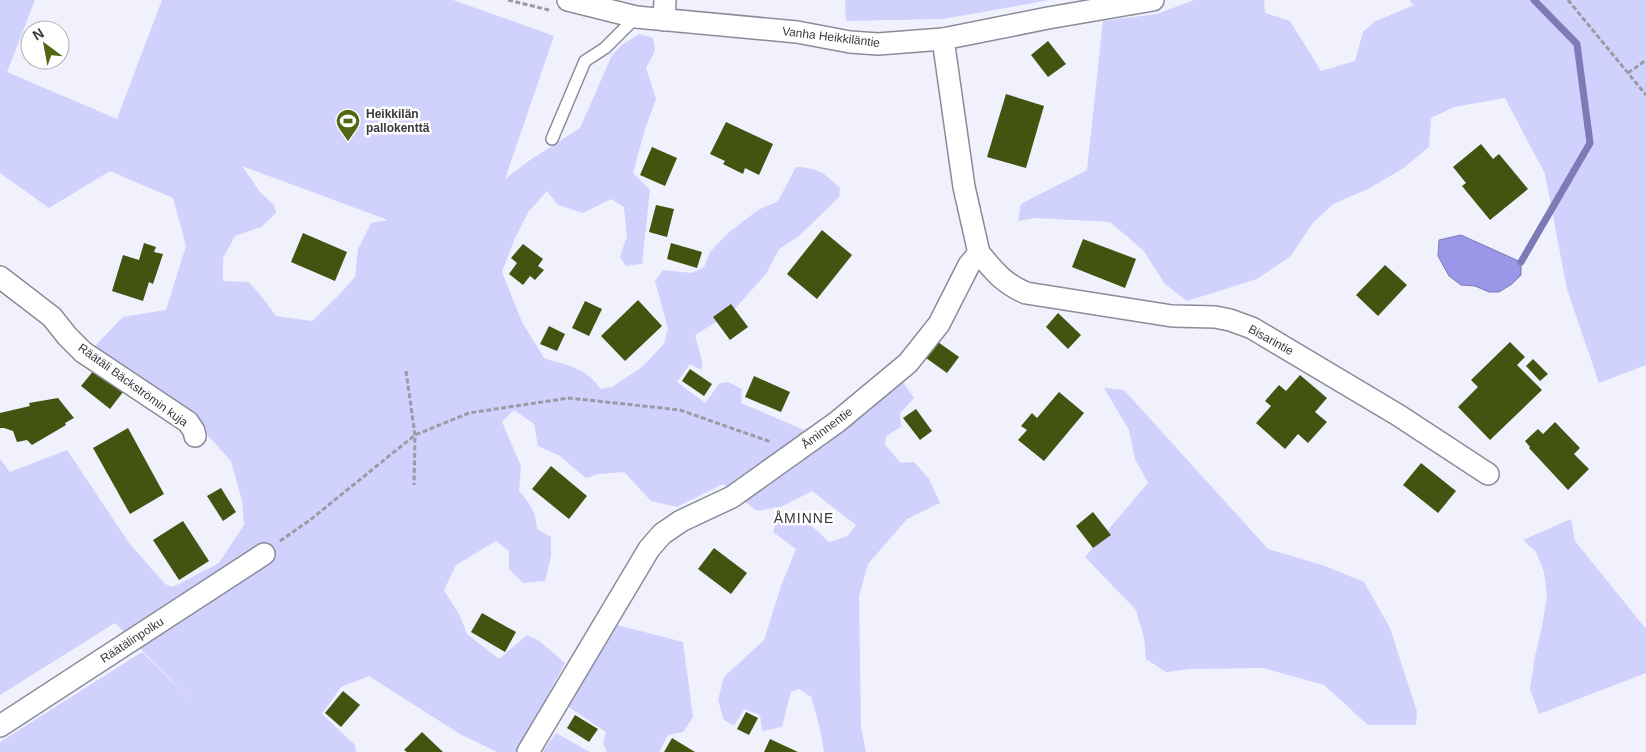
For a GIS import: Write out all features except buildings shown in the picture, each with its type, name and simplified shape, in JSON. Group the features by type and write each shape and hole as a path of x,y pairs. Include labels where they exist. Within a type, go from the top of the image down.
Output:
{"street":[{"name":"Vanha Heikkiläntie","path":"568,0 636,17 664,10 850,42 878,44 943,39 1153,0"},
{"path":"943,39 964,187 979,253"},
{"name":"Åminnentie","path":"528,752 649,549 662,534 681,521 732,497 837,422 908,362 939,324 968,265 979,253"},
{"name":"Bisarintie","path":"979,253 996,274 1010,286 1026,293 1172,316 1215,317 1252,328 1398,415 1488,474"},
{"name":"Räätäli Bäckströmin kuja","path":"0,278 52,317 67,336 84,352 188,422 196,436"},
{"name":"Räätälinpolku","path":"0,726 264,554"}],"lane":[{"path":"552,139 585,60 605,48 636,17"}],"path":[{"path":"1568,0 1646,95"},
{"path":"1628,73 1646,60"},
{"path":"406,371 415,435 414,485"},
{"path":"264,554 310,520 415,435 469,413 569,398 680,410 797,451"}],"shaded area":[{"path":"0,0 35,0 27,20 20,20 20,39 7,72 117,119 162,0 453,0 554,36 505,179 530,160 580,128 612,55 622,45 639,34 653,38 655,51 646,68 656,99 645,129 633,173 650,190 642,264 626,266 620,257 627,236 624,207 611,199 583,213 558,205 547,191 529,211 515,238 502,272 522,322 544,358 568,365 583,372 600,389 612,387 642,367 664,344 668,328 655,281 663,270 692,273 704,267 710,252 728,233 758,210 778,201 796,167 821,172 840,188 839,197 799,236 779,249 766,274 732,312 695,335 702,361 702,370 690,364 677,382 705,403 720,383 728,382 742,389 741,403 809,432 900,378 914,398 900,413 901,427 886,436 885,445 901,463 914,462 929,479 940,503 907,519 868,564 859,596 861,728 866,752 824,752 819,724 811,697 799,689 791,692 782,727 762,731 760,715 744,709 734,726 724,720 718,700 724,677 764,640 781,586 796,549 773,532 777,520 796,511 829,542 848,536 856,525 812,491 783,506 757,511 723,484 677,507 651,501 624,472 599,474 586,478 560,456 538,446 534,424 514,410 502,422 521,466 519,491 532,508 537,529 551,537 551,556 545,581 523,583 509,569 509,551 496,541 456,565 444,590 460,616 467,634 499,659 527,635 538,640 565,663 518,752 497,752 460,734 369,676 341,687 322,714 355,745 356,752 0,752 0,742 142,652 194,703 115,623 0,695 0,459 10,472 67,450 129,543 165,584 173,587 219,563 244,525 242,501 231,461 192,418 91,350 123,317 166,310 186,246 173,198 110,171 49,208 0,173","holes":["242,166 388,220 371,223 358,249 355,277 312,321 276,316 248,282 223,281 223,258 235,236 261,227 276,213 274,205 260,192"]},
{"path":"845,0 1050,0 943,19 846,21"},
{"path":"1194,0 1264,0 1265,13 1290,21 1321,71 1355,61 1363,32 1374,22 1414,5 1409,0 1646,0 1646,365 1599,383 1567,289 1545,174 1505,98 1454,107 1431,118 1429,147 1402,169 1368,189 1333,204 1312,224 1291,256 1257,279 1187,301 1165,284 1143,250 1110,222 1036,218 1018,221 1021,204 1087,170 1103,21 1157,14"},
{"path":"1461,235 1521,262 1521,275 1512,284 1499,292 1489,292 1475,286 1461,285 1449,276 1438,256 1439,240"},
{"path":"1104,388 1124,390 1268,549 1325,566 1364,582 1390,628 1417,712 1416,725 1368,725 1324,685 1263,668 1192,669 1166,672 1146,659 1144,638 1136,610 1085,557 1148,483 1135,459 1129,430"},
{"path":"1571,519 1575,541 1646,629 1646,673 1539,714 1530,689 1547,594 1544,572 1536,552 1523,540"},
{"path":"617,625 683,642 693,717 683,732 668,735 659,752 607,752 603,744 606,732 567,706"},
{"path":"556,733 590,752 542,752"}],"waterway":[{"path":"1521,262 1590,143 1577,44 1534,0"}],"place":[{"name":"Heikkilän pallokenttä","path":"348,142"}],"district":[{"name":"ÅMINNE","path":"804,518"}]}
